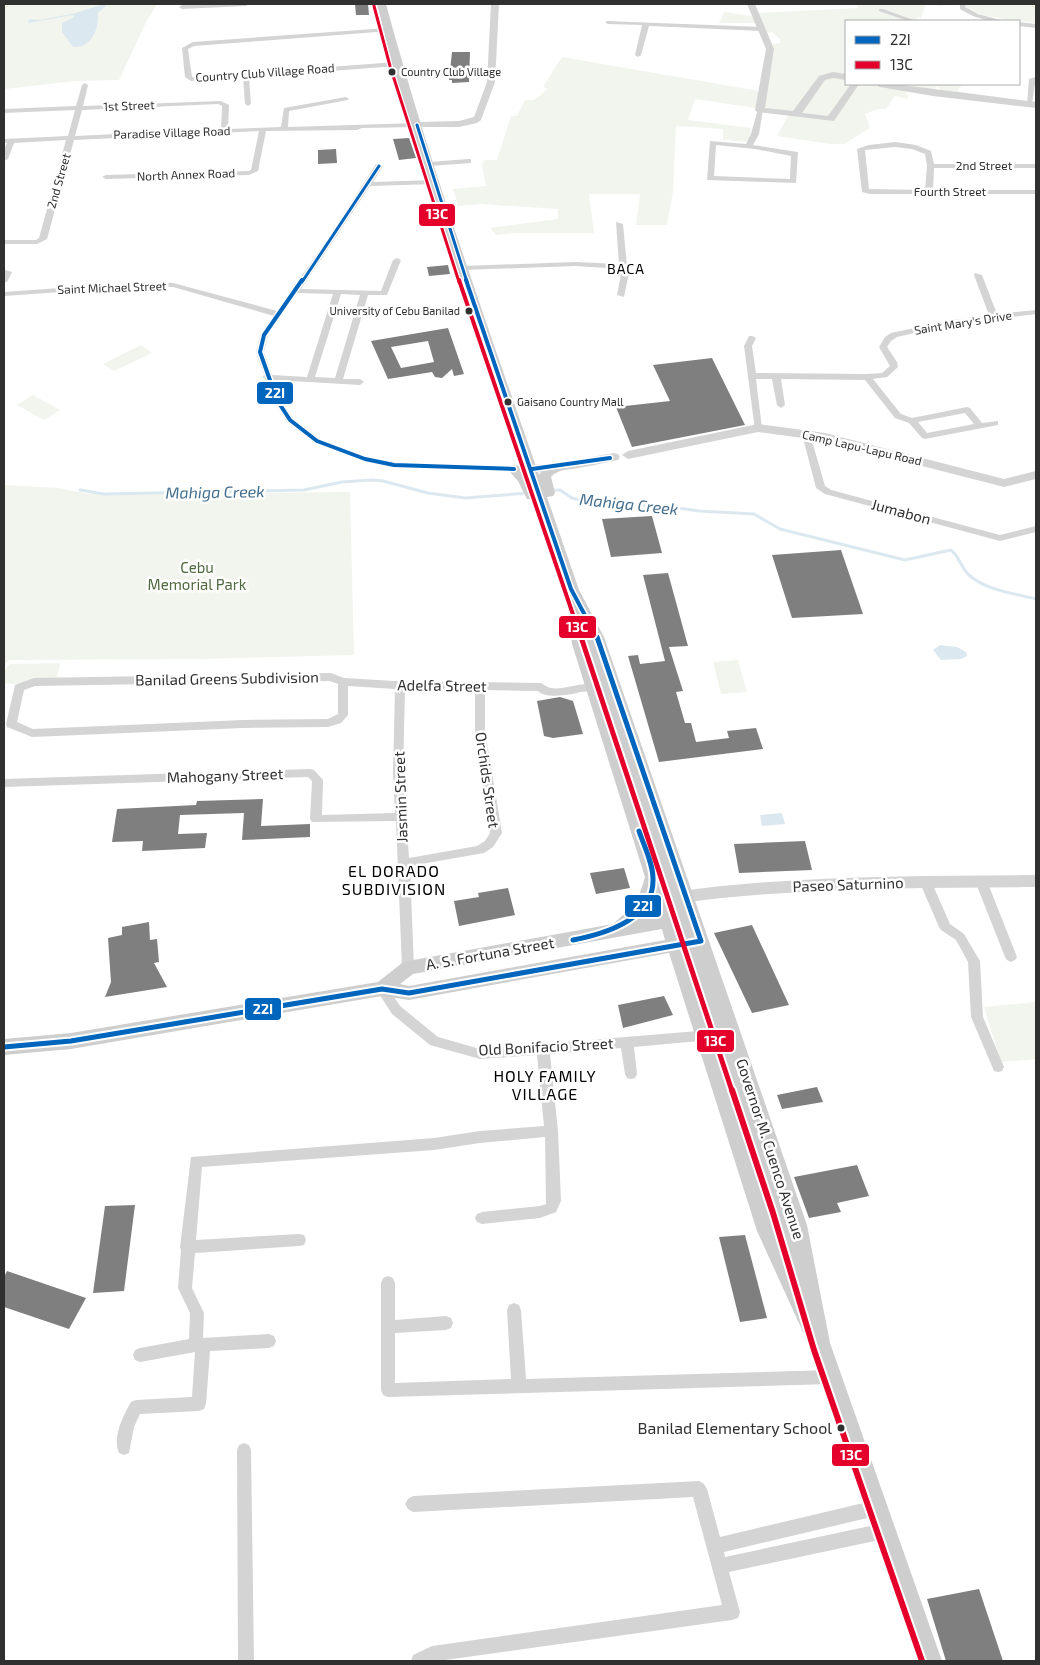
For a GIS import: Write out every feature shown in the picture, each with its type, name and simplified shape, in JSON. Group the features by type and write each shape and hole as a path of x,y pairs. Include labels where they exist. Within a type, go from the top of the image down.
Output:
{"main road":[{"path":"381,4 397,64 462,268 545,508"},
{"path":"536,484 546,473 558,467"},
{"path":"514,469 524,478 536,484"},
{"name":"Governor M. Cuenco Avenue","path":"545,508 780,1211 821,1348 930,1661"},
{"name":"Governor M. Cuenco Avenue","path":"571,589 585,688 621,776 767,1232 821,1348"},
{"name":"Governor M. Cuenco Avenue","path":"571,589 597,637 652,802 734,1034 797,1225 821,1348"},
{"path":"621,776 643,773"},
{"path":"630,805 635,808 644,808 652,802"},
{"path":"611,932 632,920 642,909 650,894 654,876"},
{"name":"A. S. Fortuna Street","path":"382,989 408,968 693,917"},
{"name":"A. S. Fortuna Street","path":"4,1047 71,1041 382,989 409,993 701,941"},
{"path":"691,993 703,985 718,988"}],"street":[{"path":"182,6 246,4"},
{"path":"417,125 476,121 491,82 495,4"},
{"path":"749,146 755,134 770,49 751,4"},
{"path":"962,6 976,16 996,20"},
{"path":"882,10 909,20"},
{"path":"608,22 762,29"},
{"path":"638,55 646,24"},
{"path":"1020,24 1036,26"},
{"name":"Country Club Village Road","path":"388,30 193,44 185,48 188,77 191,79 246,76 397,64"},
{"path":"796,114 822,78 833,75 845,77"},
{"path":"246,76 248,104"},
{"path":"901,86 1032,105 1034,89 1032,79 1036,79"},
{"name":"2nd Street","path":"4,242 38,242 43,239 85,85"},
{"path":"760,110 831,119 854,85"},
{"path":"284,129 286,109 346,99"},
{"name":"1st Street","path":"4,110 224,103 226,105 224,131"},
{"name":"Paradise Village Road","path":"7,141 263,129 417,125"},
{"name":"North Annex Road","path":"106,177 250,173 254,171 263,129"},
{"path":"4,159 7,141"},
{"path":"713,143 749,146 795,154 793,181 710,178 713,143"},
{"name":"Fourth Street","path":"931,166 928,153 913,146 881,146 861,149 864,190 870,192 1036,192"},
{"path":"430,164 468,161"},
{"path":"379,166 266,329 260,347 267,377 277,400 290,420 317,441 330,447 394,465 532,469 558,467 614,457"},
{"path":"929,192 931,166"},
{"name":"2nd Street","path":"931,166 1036,166"},
{"path":"368,184 435,182"},
{"path":"618,224 623,267 626,268 621,295"},
{"path":"294,291 384,293 397,260"},
{"path":"462,268 576,264 623,267"},
{"path":"4,280 8,272"},
{"path":"978,276 994,317"},
{"name":"Saint Michael Street","path":"4,294 146,284 172,285 277,314"},
{"path":"310,379 338,292"},
{"path":"338,381 365,293"},
{"name":"Saint Mary's Drive","path":"753,376 868,377 884,375 894,367 893,362 883,347 888,339 894,335 953,322 1036,312"},
{"path":"752,338 748,346 758,428"},
{"path":"776,376 781,406"},
{"path":"267,377 360,382"},
{"path":"868,377 898,416 912,421 925,436 995,423"},
{"path":"912,421 967,410 980,426"},
{"name":"Camp Lapu-Lapu Road","path":"628,455 758,428 826,437 1004,483 1036,475"},
{"name":"Jumabon","path":"806,434 821,488 828,492 1000,538 1036,529"},
{"name":"Banilad Greens Subdivision","path":"331,677 343,682 343,715 337,720 328,723 243,724 32,733 10,724 19,688 34,682 331,677"},
{"name":"Adelfa Street","path":"343,682 400,685 540,687 544,691 574,691 585,688"},
{"name":"Jasmin Street","path":"400,685 398,773 402,816 408,968"},
{"name":"Orchids Street","path":"404,863 480,850 489,844 496,833 480,731 480,686"},
{"name":"Mahogany Street","path":"4,783 310,773 318,780 316,819 402,816"},
{"path":"981,881 1011,957"},
{"name":"Paseo Saturnino","path":"660,900 737,889 802,885 1036,881"},
{"path":"926,883 945,927 960,938 974,961 977,1017 998,1067"},
{"name":"Old Bonifacio Street","path":"382,989 396,1010 434,1041 480,1054 734,1034"},
{"path":"627,1042 632,1074"},
{"path":"482,1218 540,1212 551,1208 554,1201 551,1131 543,1049"},
{"path":"124,1448 124,1432 128,1419 136,1407 199,1404 200,1345 197,1313 185,1288 187,1247 196,1162 434,1144 480,1137 551,1131"},
{"path":"187,1247 299,1240"},
{"path":"388,1283 388,1390 831,1377"},
{"path":"514,1310 518,1385"},
{"path":"388,1327 446,1323"},
{"path":"140,1355 200,1345 269,1341"},
{"path":"244,1450 246,1661"},
{"path":"413,1504 699,1488 732,1612 432,1654 419,1661"},
{"path":"715,1546 876,1508"},
{"path":"782,1530 789,1550"},
{"path":"720,1566 884,1531"}],"green space":[{"path":"4,4 157,4 146,22 119,80 75,81 4,89"},
{"path":"856,4 926,4 921,18 917,17 917,20 845,20 845,85 962,85 957,91 1004,98 1004,101 938,92 940,88 936,87 935,89 913,89 906,92 905,94 909,95 907,99 895,96 886,109 878,109 865,114 870,128 844,144 830,144 777,136 790,112 769,109 763,106 774,52 773,44 780,43 780,39 772,32 766,33 759,13 858,8"},
{"path":"926,4 954,4 940,6"},
{"path":"965,4 1036,4 1036,23 980,14 964,6"},
{"path":"724,12 751,16 756,23 719,23"},
{"path":"562,57 759,91 756,108 695,99 688,120 751,128 749,142 723,140 723,129 676,126 673,191 667,225 636,225 640,194 589,194 594,233 516,233 496,235 490,228 558,219 558,209 481,204 458,206 453,189 486,186 482,164 485,160 497,160 511,116 517,116 525,100 534,100 548,89 543,87"},
{"path":"141,345 152,353 114,371 103,364"},
{"path":"33,395 60,410 44,420 17,405"},
{"name":"Cebu Memorial Park","path":"4,485 59,488 88,494 350,492 354,655 200,659 9,660 4,665"},
{"path":"738,660 747,692 721,694 713,662"},
{"path":"60,663 57,678 32,679 21,685 4,683 4,671 10,664"},
{"path":"1036,1002 1036,1059 1001,1062 984,1007"}],"shaded area":[{"path":"103,4 106,6 98,13 96,31 90,41 80,46 73,47 62,32 62,23 74,17 73,15 28,23 29,19 40,20 76,13"},
{"path":"940,645 957,647 966,652 967,656 961,659 941,660 933,650"},
{"path":"782,813 785,824 762,826 760,815"}],"building":[{"path":"355,4 368,4 369,15 356,15"},
{"path":"452,52 470,52 469,82 452,83 452,80 449,80"},
{"path":"409,138 416,158 399,160 393,139"},
{"path":"336,149 337,163 318,164 318,150"},
{"path":"448,265 450,274 429,276 427,267"},
{"path":"448,328 464,374 454,376 452,369 442,378 435,377 432,372 388,379 371,341","holes":["428,341 434,362 401,368 391,347"]},
{"name":"Gaisano Country Mall","path":"712,358 745,425 632,447 616,407 670,401 653,365"},
{"path":"652,516 662,553 611,557 602,519"},
{"path":"841,550 863,614 792,618 772,555"},
{"path":"668,573 688,646 669,647 683,691 676,692 685,723 691,723 696,742 729,738 727,731 756,728 763,749 659,762 628,656 638,655 640,664 665,661 643,575"},
{"path":"560,697 573,701 583,734 553,738 544,736 537,701"},
{"path":"263,799 261,826 310,824 310,837 242,840 244,813 180,815 178,834 207,833 205,848 142,851 143,841 112,842 117,809 196,805 197,801"},
{"path":"805,841 812,870 739,873 734,844"},
{"path":"624,868 630,888 596,894 590,873"},
{"path":"508,888 515,915 459,926 454,901 479,897 478,893"},
{"path":"149,922 150,940 157,939 159,962 154,963 167,987 105,997 111,982 108,938 122,935 122,927"},
{"path":"752,925 789,1005 752,1013 714,933"},
{"path":"664,996 673,1015 623,1028 618,1005"},
{"path":"817,1087 823,1102 782,1109 777,1095"},
{"path":"857,1165 869,1196 837,1203 841,1212 809,1218 794,1177"},
{"path":"135,1205 124,1291 93,1293 105,1206"},
{"path":"745,1235 767,1318 740,1322 719,1237"},
{"path":"7,1271 86,1298 69,1329 4,1307 4,1277"},
{"path":"979,1589 1003,1661 946,1661 927,1599"}],"waterway":[{"name":"Mahiga Creek","path":"80,490 104,494 304,490 342,482 372,480 383,481 428,493 465,498 528,493"},
{"name":"Mahiga Creek","path":"550,490 560,490 572,498 596,504 664,506 699,511 754,514 780,529 905,560 951,550 966,572 984,585 1036,599"}],"transit line":[{"name":"13C","path":"374,6 390,66 450,255 530,485 773,1213 814,1350 922,1661"},
{"name":"22I","path":"4,1047 71,1041 382,989 409,993 701,941 597,637 571,589 457,253 417,125"},
{"name":"22I","path":"379,166 335,234 264,335 260,352 277,400 290,420 317,441 365,459 394,465 514,469"},
{"name":"22I","path":"532,469 610,458"},
{"name":"22I","path":"573,940 616,928 626,923 642,908 651,893 653,876 639,831"}],"place":[{"name":"Country Club Village","path":"392,72"},
{"name":"University of Cebu Banilad","path":"469,311"},
{"name":"Gaisano Country Mall","path":"508,402"},
{"name":"Banilad Elementary School","path":"841,1428"}],"district":[{"name":"BACA","path":"626,269"},
{"name":"EL DORADO SUBDIVISION","path":"394,880"},
{"name":"HOLY FAMILY VILLAGE","path":"545,1085"}]}
